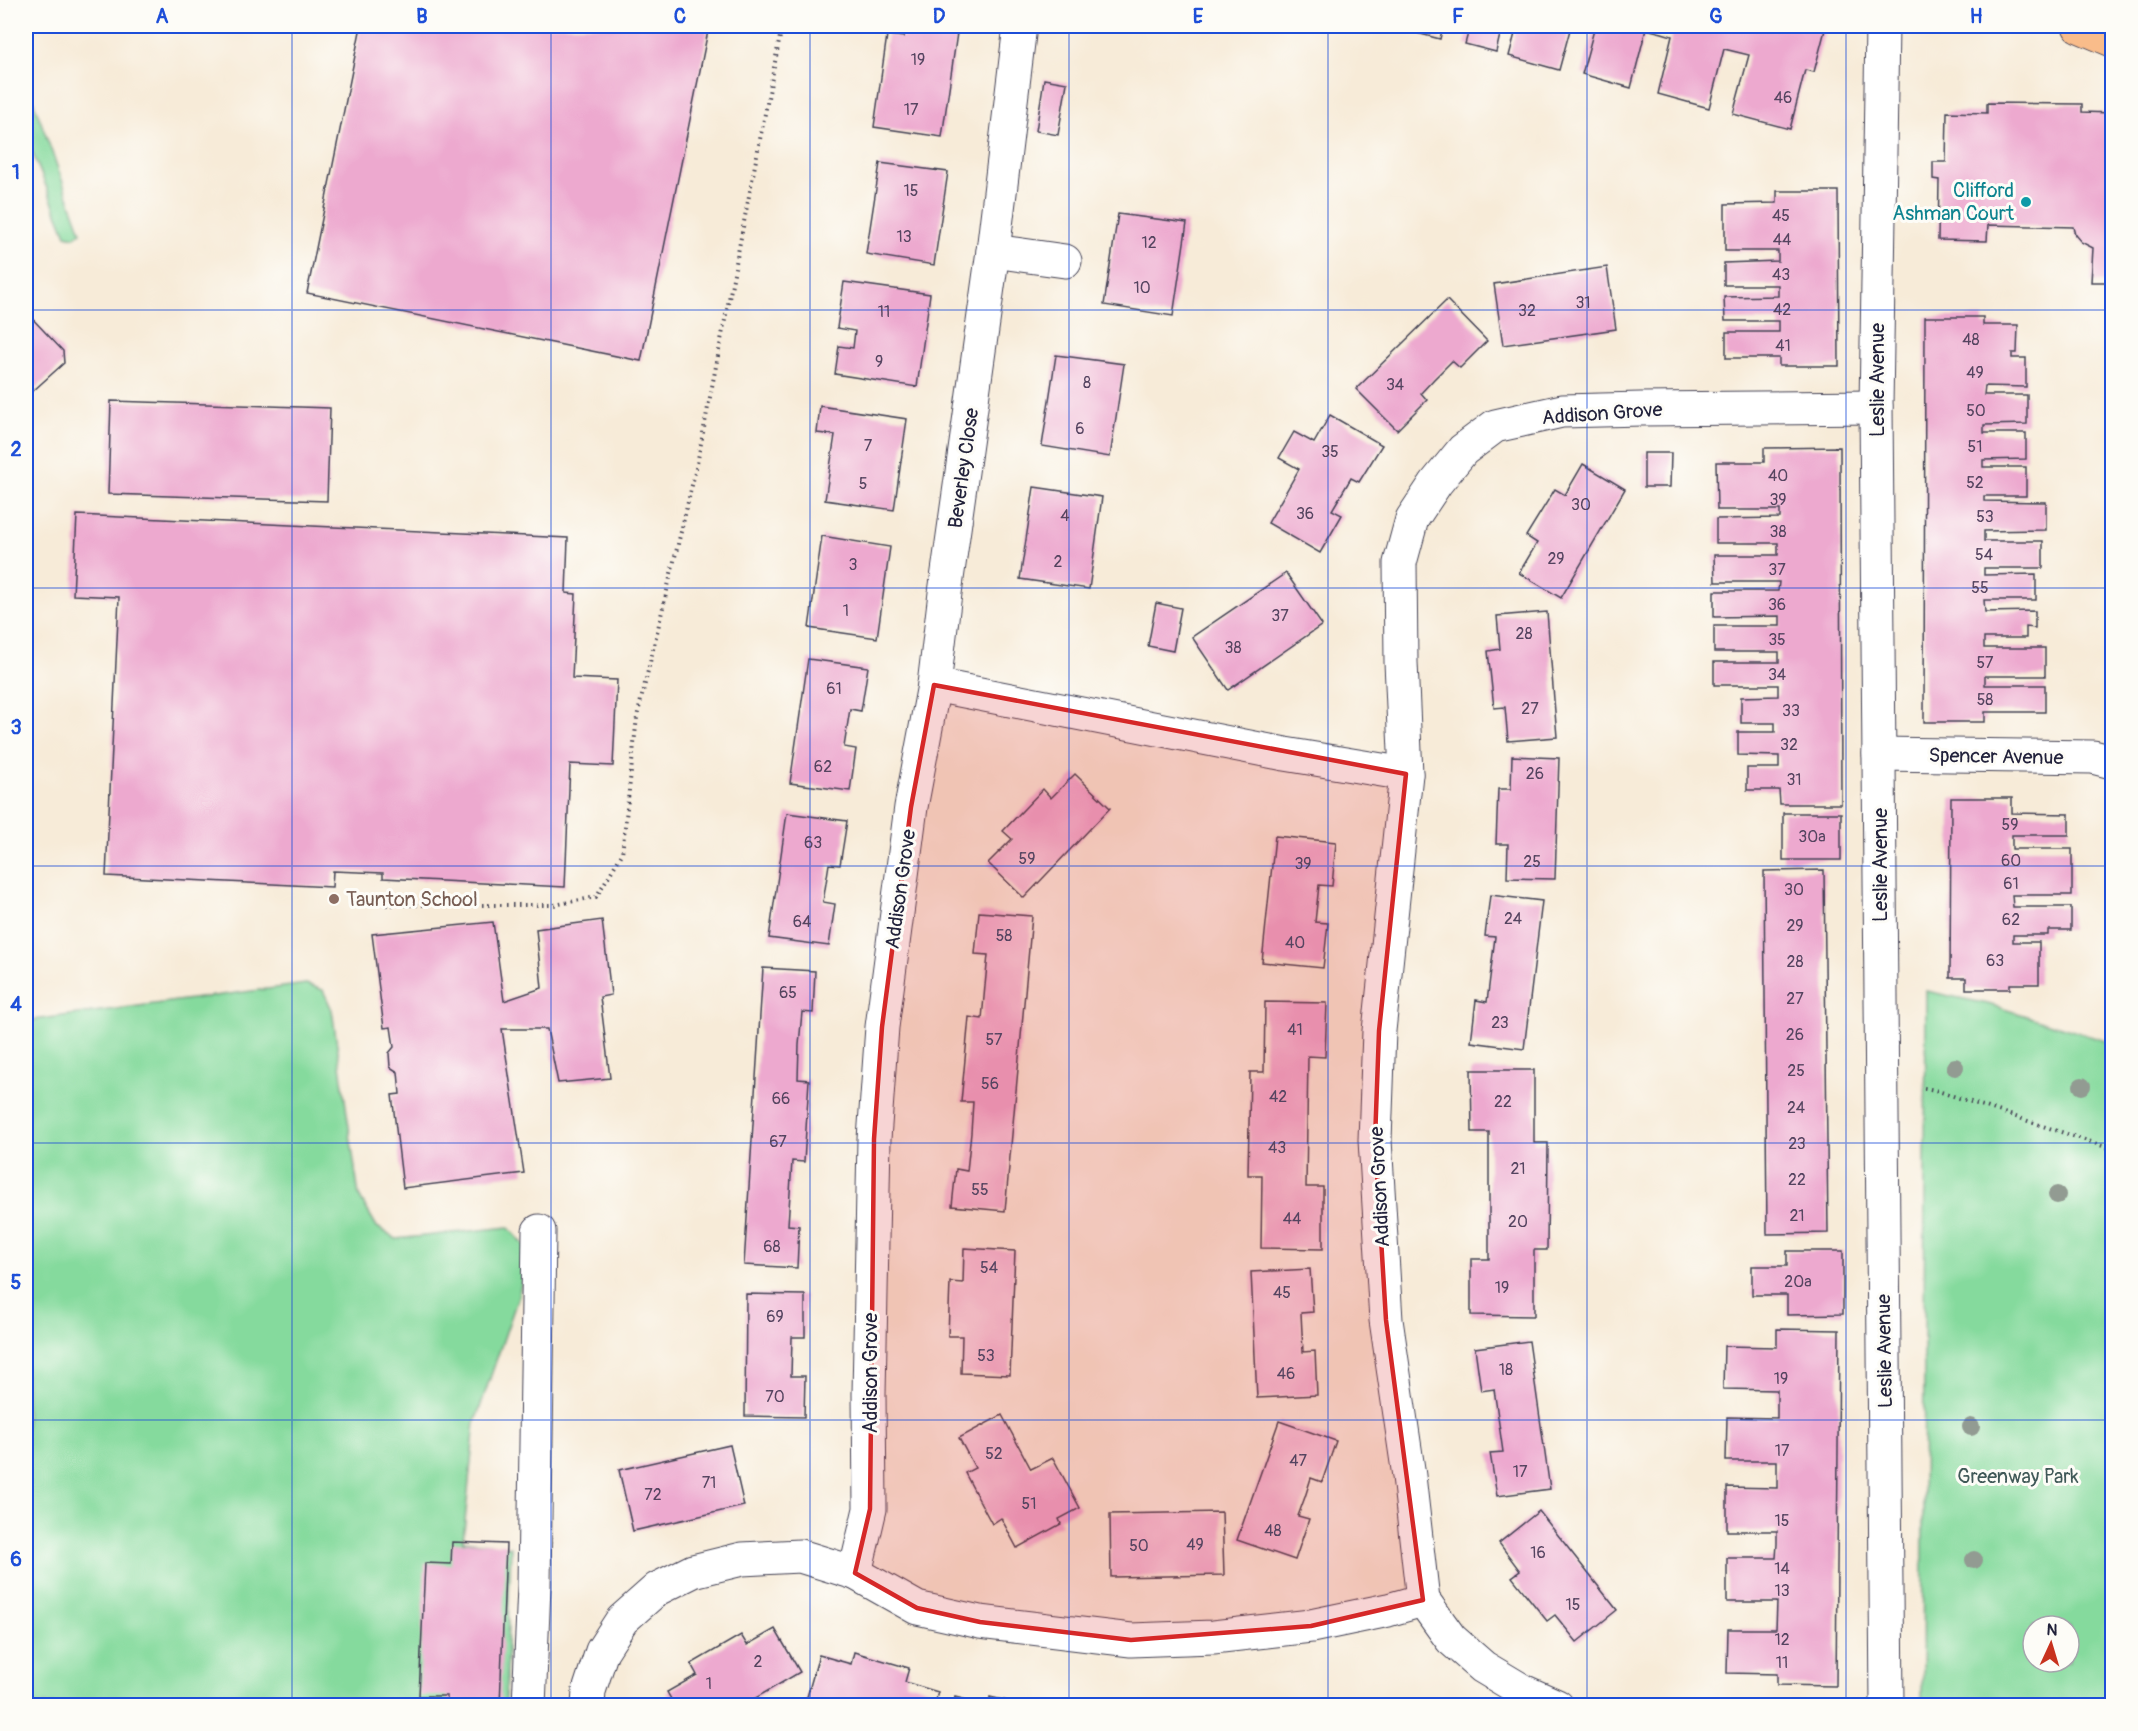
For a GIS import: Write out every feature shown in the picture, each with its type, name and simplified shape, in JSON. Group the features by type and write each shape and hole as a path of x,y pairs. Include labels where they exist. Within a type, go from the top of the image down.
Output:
{"main road":[{"path":"2079,26 2112,40"}],"street":[{"name":"Beverley Close","path":"934,685 993,252 1020,26"},
{"name":"Leslie Avenue","path":"1882,26 1876,407 1887,1706"},
{"path":"993,252 1065,261"},
{"name":"Addison Grove","path":"1557,1706 1523,1691 1483,1667 1451,1639 1424,1600 1409,1476 1386,1320 1375,1140 1379,1031 1406,774 1400,564 1412,519 1436,483 1463,450 1495,426 1562,411 1876,407"},
{"path":"934,685 1285,754 1406,774"},
{"name":"Addison Grove","path":"855,1573 870,1509 870,1312 874,1139 882,1028 911,807 934,685"},
{"name":"Spencer Avenue","path":"1880,754 2093,757 2112,762"},
{"path":"529,1706 534,1586 538,1231"},
{"path":"588,1706 589,1691 602,1651 622,1620 657,1589 684,1575 742,1560 800,1556 855,1573 917,1608 980,1622 1131,1640 1213,1636 1311,1626 1424,1600"}],"path":[{"path":"386,905 554,905 596,897 622,854 637,717 697,465 782,26"},
{"path":"1882,1081 1935,1090 2112,1149"}],"highlighted area":[{"path":"934,685 1406,774 1379,1031 1375,1140 1386,1320 1423,1600 1311,1626 1131,1640 980,1622 917,1608 855,1573 870,1509 874,1139 882,1027 911,807"}],"green space":[{"path":"26,81 81,232 74,237 66,235 26,137"},
{"path":"306,984 323,990 332,1010 359,1196 377,1227 396,1239 508,1227 529,1250 518,1297 475,1422 463,1541 511,1547 505,1705 26,1705 26,1021"},
{"name":"Greenway Park","path":"1926,991 1988,1004 2112,1043 2112,1705 1922,1705"}],"building":[{"path":"361,26 709,26 641,361 307,293"},
{"path":"906,26 958,26 942,137 874,127 887,35 904,37"},
{"path":"1390,26 1443,26 1440,39"},
{"path":"1470,26 1502,26 1496,52 1465,44"},
{"path":"1517,26 1571,26 1559,70 1509,56"},
{"path":"1595,26 1826,26 1814,72 1805,70 1790,129 1733,114 1749,55 1724,49 1709,108 1658,94 1672,36 1662,33 1646,29 1631,88 1582,74"},
{"path":"1044,79 1067,83 1058,135 1036,131"},
{"name":"Clifford Ashman Court","path":"1987,103 2082,104 2082,112 2112,113 2112,282 2091,282 2093,248 2081,242 2075,235 2073,227 1988,225 1987,241 1938,240 1939,180 1933,179 1933,162 1946,162 1947,112 1987,113"},
{"path":"880,163 948,172 934,265 866,254"},
{"path":"1777,191 1838,191 1839,366 1779,366 1779,358 1726,358 1726,332 1779,332 1779,321 1725,321 1724,297 1778,296 1778,285 1724,285 1724,263 1778,261 1778,251 1725,251 1725,204 1777,203"},
{"path":"1118,214 1187,223 1173,316 1104,305"},
{"path":"1607,267 1616,329 1503,345 1494,284"},
{"path":"844,282 930,294 917,387 835,374 839,346 853,348 855,331 837,328"},
{"path":"1447,300 1487,341 1460,368 1452,361 1421,393 1427,400 1397,430 1356,389"},
{"path":"26,312 63,351 64,363 33,391 26,391"},
{"path":"1925,317 1983,317 1983,325 2018,325 2017,353 2012,353 2012,358 2026,358 2026,387 1985,386 1984,395 2027,395 2027,424 1984,425 1984,433 2026,433 2026,459 1983,460 1983,467 2026,467 2026,496 1984,496 1984,501 2046,502 2046,530 1984,531 1984,541 2043,541 2043,568 1984,568 1984,575 2036,574 2036,600 1984,600 1985,612 2035,611 2035,628 2026,627 2026,638 1984,638 1984,648 2045,648 2045,676 1985,676 1985,685 2045,685 2045,712 1985,712 1985,722 1924,722"},
{"path":"1056,355 1124,364 1110,457 1042,446"},
{"path":"111,401 330,408 327,501 108,494"},
{"path":"820,406 907,419 894,510 825,500 835,435 817,433"},
{"path":"1330,415 1382,445 1359,482 1351,478 1332,510 1342,515 1320,553 1268,523 1299,469 1279,458 1294,432 1314,443"},
{"path":"1840,447 1841,804 1780,804 1779,790 1747,790 1747,768 1779,768 1779,756 1738,755 1738,732 1775,732 1775,723 1741,723 1741,697 1778,696 1778,685 1714,685 1714,662 1779,662 1779,652 1714,652 1714,626 1780,626 1780,616 1714,617 1714,591 1778,591 1779,582 1715,582 1714,555 1778,555 1778,543 1716,543 1716,519 1780,518 1780,510 1717,510 1716,462 1764,462 1764,448"},
{"path":"1644,453 1671,453 1670,487 1644,487"},
{"path":"1583,464 1625,489 1561,598 1519,573 1537,543 1526,536 1555,489 1565,495"},
{"path":"1034,487 1102,497 1089,589 1020,579"},
{"path":"77,515 568,538 566,593 576,594 572,678 617,680 613,766 570,764 565,887 383,878 383,873 333,871 332,887 106,876 119,597 73,595"},
{"path":"822,536 890,547 877,638 809,628"},
{"path":"1286,573 1322,625 1228,690 1192,637"},
{"path":"1156,603 1181,608 1173,651 1148,646"},
{"path":"1547,612 1557,737 1508,741 1505,707 1494,708 1488,651 1500,649 1497,616"},
{"path":"808,659 868,667 861,711 850,709 844,747 856,749 850,791 790,783"},
{"path":"1512,756 1559,758 1555,879 1507,878 1508,844 1496,844 1498,789 1511,789"},
{"path":"1075,774 1110,808 1024,898 988,863 1012,839 1003,831 1043,789 1051,798"},
{"path":"1951,798 2012,798 2012,813 2069,814 2069,835 2012,835 2012,849 2072,849 2072,895 2012,895 2013,907 2071,907 2071,930 2048,930 2048,935 2013,935 2013,942 2039,942 2039,984 2010,984 2010,989 1966,989 1966,978 1950,978"},
{"path":"787,813 847,821 840,865 829,864 823,902 835,904 829,946 769,938"},
{"path":"1783,813 1841,813 1841,860 1783,860"},
{"path":"1275,836 1336,842 1332,886 1319,885 1315,922 1328,923 1323,968 1262,962"},
{"path":"1824,870 1828,1233 1767,1234 1764,871"},
{"path":"1490,895 1542,901 1524,1049 1471,1042 1476,1000 1487,1002 1495,937 1485,936"},
{"path":"979,912 1032,916 1005,1211 952,1206 956,1169 967,1171 971,1133 973,1102 961,1102 969,1017 982,1019 988,955 975,954"},
{"path":"602,920 611,995 600,997 610,1078 558,1083 547,1029 502,1029 524,1173 403,1188 392,1095 400,1094 398,1072 390,1067 389,1053 394,1047 391,1027 384,1028 372,934 493,922 504,1001 542,988 536,929"},
{"path":"763,968 815,971 813,1013 802,1012 799,1045 798,1079 809,1080 804,1162 792,1161 788,1225 799,1226 797,1268 744,1265"},
{"path":"1265,1002 1327,1003 1325,1057 1308,1056 1306,1187 1323,1187 1323,1249 1261,1248 1262,1175 1248,1175 1250,1072 1264,1072"},
{"path":"1471,1070 1534,1070 1534,1143 1548,1143 1547,1250 1534,1250 1534,1316 1471,1315 1471,1259 1489,1259 1489,1132 1472,1132"},
{"path":"964,1248 1015,1251 1010,1375 961,1373 962,1336 948,1336 950,1282 963,1283"},
{"path":"1787,1251 1843,1251 1843,1314 1787,1315 1787,1295 1752,1295 1752,1266 1787,1266"},
{"path":"1310,1269 1313,1312 1301,1313 1303,1352 1315,1351 1317,1395 1257,1398 1251,1272"},
{"path":"746,1294 805,1295 805,1337 792,1337 791,1376 805,1376 804,1417 745,1416"},
{"path":"1777,1329 1839,1330 1836,1686 1777,1685 1777,1674 1727,1673 1728,1629 1776,1629 1777,1602 1727,1602 1727,1558 1776,1558 1777,1531 1727,1531 1727,1487 1777,1488 1777,1461 1726,1461 1727,1417 1777,1418 1777,1390 1723,1389 1724,1346 1777,1347"},
{"path":"1529,1341 1550,1489 1497,1496 1490,1453 1503,1452 1494,1389 1481,1391 1475,1348"},
{"path":"1002,1415 1031,1469 1053,1458 1080,1508 1059,1519 1061,1524 1017,1548 1001,1518 992,1524 978,1498 965,1473 975,1468 959,1438"},
{"path":"1279,1421 1336,1441 1322,1482 1311,1478 1298,1516 1309,1519 1295,1560 1237,1540"},
{"path":"730,1445 744,1506 633,1531 619,1470"},
{"path":"1539,1511 1617,1610 1577,1642 1555,1615 1547,1621 1512,1577 1520,1571 1499,1543"},
{"path":"1222,1512 1224,1575 1111,1577 1110,1514"},
{"path":"452,1542 506,1544 500,1706 447,1706 447,1696 419,1696 425,1563 451,1564"},
{"path":"775,1629 800,1672 742,1706 675,1706 667,1692 697,1675 691,1664 741,1635 747,1645"},
{"path":"854,1652 909,1668 905,1682 938,1692 934,1706 812,1706 805,1704 819,1655 851,1664"},
{"path":"955,1697 987,1705 987,1706 953,1706"},
{"path":"990,1697 1025,1705 1025,1706 989,1706"}],"place":[{"name":"Clifford Ashman Court","path":"2026,202"},
{"name":"Taunton School","path":"334,899"}]}
